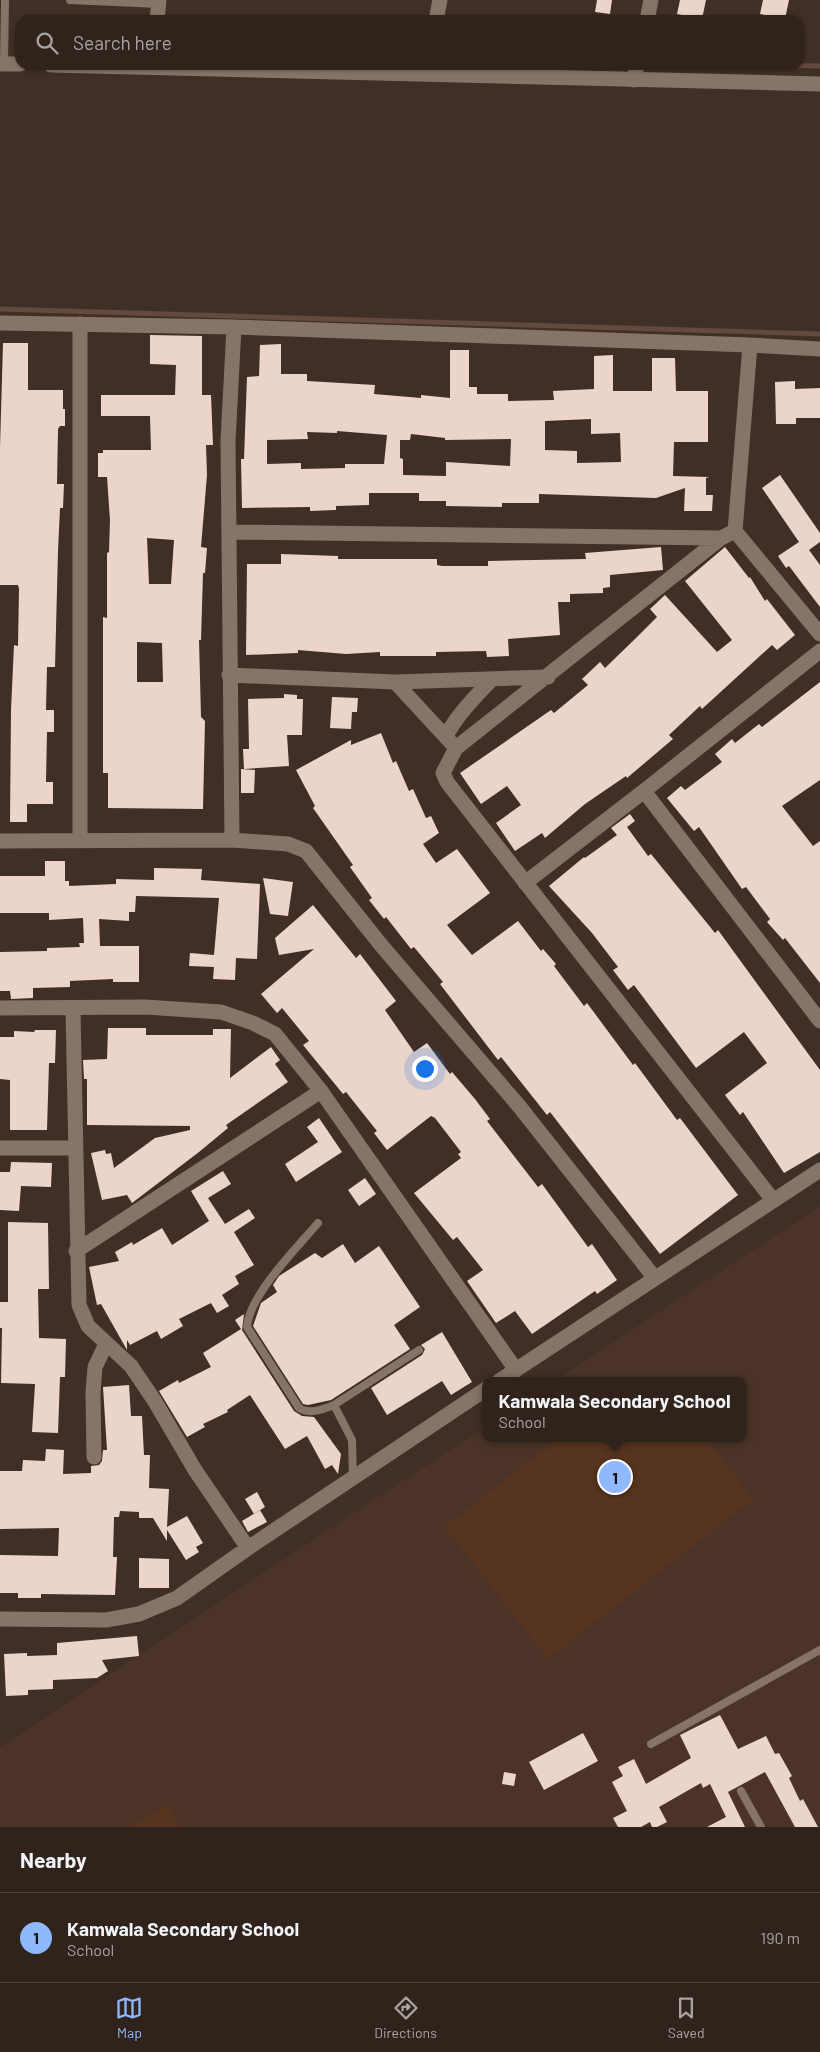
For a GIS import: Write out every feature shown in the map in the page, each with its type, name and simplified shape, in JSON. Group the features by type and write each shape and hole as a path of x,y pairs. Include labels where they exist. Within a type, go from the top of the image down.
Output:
{"street":[{"path":"437,15 440,0"},
{"path":"648,15 651,0"},
{"path":"158,15 159,2"},
{"path":"2,64 15,64"},
{"path":"426,70 636,72 820,84"},
{"path":"0,323 234,327 750,345 820,350"},
{"path":"80,324 80,841"},
{"path":"232,840 228,441 234,327"},
{"path":"750,345 735,531 819,631"},
{"path":"735,531 721,538 456,748 443,773 447,782 525,883 773,1200"},
{"path":"230,532 721,538"},
{"path":"525,883 820,651"},
{"path":"229,675 396,682 548,677"},
{"path":"446,736 464,708 491,680"},
{"path":"396,682 456,748"},
{"path":"644,791 820,1021"},
{"path":"0,841 232,840 288,844 306,851 381,946 519,1106 654,1277"},
{"path":"0,1008 73,1009 145,1007 221,1012 253,1023 275,1034 320,1092 516,1370"},
{"path":"73,1009 76,1251 79,1305 88,1326 131,1366 194,1470 248,1548"},
{"path":"76,1251 320,1092"},
{"path":"0,1148 75,1148"},
{"path":"505,1377 654,1277 820,1170"},
{"path":"94,1457 93,1392 96,1367 106,1344"},
{"path":"0,1619 106,1620 138,1614 178,1598 248,1548 482,1392"}],"lane":[{"path":"2,64 5,0"},
{"path":"70,0 159,2"},
{"path":"318,1223 257,1296 248,1316 247,1326 299,1408 304,1412 319,1411 334,1405 419,1350"},
{"path":"334,1405 350,1431 353,1478"},
{"path":"651,1744 820,1650"},
{"path":"741,1790 761,1827"}],"shaded area":[{"path":"820,1206 820,1827 0,1827 0,1747 482,1429 482,1442 747,1442 747,1377 561,1377"},
{"path":"553,1442 708,1442 753,1499 548,1659 445,1527"},
{"path":"167,1804 181,1827 129,1827"}],"building":[{"path":"597,0 612,0 610,14 595,12"},
{"path":"680,0 706,0 703,15 677,14"},
{"path":"763,0 789,0 786,15 760,14"},
{"path":"150,335 202,336 202,395 211,395 213,445 206,445 207,475 201,547 207,548 205,573 203,573 201,640 199,640 201,717 205,721 203,809 108,808 108,773 103,773 103,617 107,618 107,553 109,552 110,520 107,477 98,477 98,453 103,453 103,450 151,450 150,416 101,416 101,395 175,395 176,365 150,364","holes":["147,538 174,540 171,584 149,584","137,642 162,643 163,682 137,682"]},
{"path":"3,343 28,343 28,390 63,390 63,409 65,409 65,426 60,426 58,429 57,484 64,484 63,508 60,508 55,667 47,667 46,710 54,710 54,732 47,732 46,782 53,782 53,804 27,804 27,822 10,822 11,710 14,645 18,646 19,589 18,585 0,585 0,447"},
{"path":"281,344 281,374 307,374 307,381 375,385 374,394 421,398 421,395 450,398 450,350 469,350 469,387 477,387 477,394 508,394 508,401 554,400 553,391 594,389 594,356 613,355 613,391 652,391 652,358 675,358 676,391 708,391 708,442 674,442 673,476 709,477 706,478 706,495 713,495 712,511 684,511 685,488 656,498 539,494 539,503 502,503 502,507 446,506 446,501 419,501 419,493 369,493 369,505 336,506 336,510 310,511 310,507 242,508 241,459 244,459 247,377 259,376 260,345","holes":["591,419 591,434 620,433 621,462 577,463 577,451 545,450 545,421","337,431 387,435 384,464 345,464 345,468 301,469 301,463 267,464 267,440 308,439 307,432 337,433","411,434 445,438 445,440 511,439 510,466 446,462 446,476 403,475 403,459 400,458 400,440 410,440"]},
{"path":"795,381 795,389 820,388 820,418 796,418 796,424 776,424 775,382"},
{"path":"780,475 820,533 820,542 809,550 820,565 820,607 789,566 786,568 778,556 799,542 762,488"},
{"path":"661,547 663,570 610,575 610,587 603,588 603,593 570,594 570,602 558,602 560,635 508,639 509,656 487,657 486,651 436,652 436,656 380,656 380,652 346,654 298,650 298,653 246,655 247,564 281,564 281,554 338,556 338,559 437,559 437,565 442,566 488,566 488,561 586,559 585,553"},
{"path":"725,547 750,577 765,601 767,599 795,635 777,650 772,645 702,709 700,706 669,735 673,739 627,778 626,776 585,804 545,838 542,833 515,851 496,823 521,805 507,786 481,804 460,773 551,710 554,713 588,685 582,679 600,662 605,668 657,617 650,609 665,595 717,652 732,640 685,581"},
{"path":"820,682 820,780 782,806 813,846 820,841 820,983 785,938 783,940 767,922 770,919 746,887 742,889 699,827 694,831 667,798 681,786 685,790 722,762 715,754 732,739 735,743 759,724 762,727"},
{"path":"284,694 297,695 297,699 303,699 302,735 287,735 289,766 244,769 243,749 249,749 248,699 284,698"},
{"path":"332,697 358,698 357,712 352,712 351,729 330,728"},
{"path":"381,733 393,763 396,761 409,791 413,789 426,818 431,816 439,833 423,844 436,863 457,849 490,893 447,925 472,955 518,921 541,951 543,949 556,964 554,966 584,1006 587,1003 677,1120 680,1118 738,1195 660,1254 550,1112 547,1115 501,1057 498,1060 440,984 443,982 414,947 411,949 386,917 384,919 369,900 372,898 350,867 353,865 313,808 315,806 296,770 351,740 351,745"},
{"path":"241,769 255,770 254,793 241,793"},
{"path":"630,814 635,821 627,827 648,856 651,854 715,933 718,930 820,1070 820,1152 784,1173 743,1112 740,1115 725,1095 767,1063 744,1032 696,1068 634,985 628,990 613,970 618,967 592,933 549,886 584,857 617,835 611,828"},
{"path":"45,861 65,861 65,881 69,881 69,886 116,884 116,879 154,880 154,868 202,869 201,880 260,884 257,959 236,958 235,980 213,979 214,967 189,966 190,953 214,955 219,898 136,896 135,912 129,912 129,921 99,919 100,946 139,946 139,982 113,982 113,979 70,981 70,987 33,988 33,998 11,999 10,991 0,991 0,952 47,951 47,948 80,947 79,943 84,943 83,918 49,920 49,913 0,913 0,876 45,876"},
{"path":"263,878 293,882 288,916 270,914"},
{"path":"313,905 356,958 360,954 396,1001 385,1010 414,1052 427,1043 450,1074 452,1072 475,1099 490,1119 487,1121 538,1187 542,1184 588,1247 592,1244 617,1280 597,1294 595,1291 532,1334 515,1311 496,1323 467,1281 483,1270 457,1237 453,1240 414,1193 461,1158 458,1154 461,1152 435,1118 431,1116 387,1150 374,1133 377,1131 346,1092 343,1094 303,1045 309,1041 282,1008 277,1013 261,994 314,949 279,955 275,938"},
{"path":"108,1028 146,1028 146,1035 213,1035 213,1029 231,1029 230,1078 271,1047 280,1060 275,1064 288,1082 226,1125 228,1128 132,1203 127,1195 102,1200 91,1153 105,1150 106,1154 111,1153 114,1168 155,1138 190,1130 190,1126 87,1125 87,1079 84,1079 83,1060 107,1059"},
{"path":"35,1030 56,1030 55,1063 49,1063 47,1130 10,1130 10,1080 0,1079 0,1037 14,1037 14,1031 34,1032"},
{"path":"319,1118 342,1152 296,1182 285,1164 318,1142 307,1127"},
{"path":"11,1162 52,1163 51,1187 21,1186 19,1211 0,1210 0,1172 10,1172"},
{"path":"223,1171 231,1184 208,1198 225,1224 249,1209 255,1218 234,1232 254,1265 235,1276 239,1284 222,1295 229,1306 217,1313 211,1303 179,1319 183,1326 161,1339 157,1331 130,1345 127,1340 127,1350 101,1304 97,1305 89,1267 119,1261 115,1252 132,1242 133,1245 162,1228 172,1245 209,1221 191,1191"},
{"path":"365,1178 376,1194 359,1206 348,1190"},
{"path":"8,1222 48,1223 49,1289 38,1289 39,1338 66,1339 65,1377 60,1377 58,1433 32,1432 35,1384 1,1383 2,1328 0,1328 0,1302 8,1302"},
{"path":"343,1244 355,1263 379,1246 420,1307 394,1325 410,1349 331,1400 308,1405 303,1404 253,1326 261,1303 277,1292 273,1285 279,1276 315,1253 322,1258"},
{"path":"244,1314 242,1330 294,1411 302,1416 314,1417 341,1454 338,1474 332,1465 325,1469 307,1436 285,1449 250,1395 227,1410 228,1412 203,1424 205,1427 187,1437 159,1391 178,1380 179,1383 211,1367 203,1353 241,1329 235,1320"},
{"path":"442,1332 472,1382 451,1395 442,1381 387,1415 371,1388 422,1355 425,1349 421,1345"},
{"path":"129,1385 131,1416 142,1416 144,1455 150,1455 149,1488 169,1489 167,1527 187,1516 203,1543 196,1547 199,1552 186,1560 167,1530 167,1541 153,1518 139,1518 139,1512 120,1511 119,1517 114,1517 113,1557 117,1557 115,1595 41,1594 41,1598 18,1598 18,1593 0,1593 0,1555 58,1556 59,1528 0,1529 0,1471 22,1471 23,1460 45,1461 46,1449 64,1450 63,1474 91,1473 91,1466 99,1465 102,1461 103,1450 107,1450 103,1387"},
{"path":"257,1492 265,1507 254,1514 245,1499"},
{"path":"260,1510 267,1522 248,1532 242,1521"},
{"path":"139,1558 169,1559 169,1588 139,1588"},
{"path":"137,1636 139,1656 102,1660 108,1671 97,1678 53,1680 53,1689 28,1690 28,1695 6,1696 4,1654 27,1653 27,1656 57,1655 57,1643"},
{"path":"720,1715 738,1749 766,1736 775,1754 779,1753 792,1776 789,1778 800,1801 803,1799 818,1827 795,1827 765,1772 728,1792 745,1827 707,1827 726,1817 710,1784 703,1788 701,1783 659,1807 667,1822 657,1827 652,1827 650,1822 641,1827 618,1827 613,1818 627,1811 612,1782 623,1776 618,1767 634,1759 646,1784 691,1758 680,1735"},
{"path":"583,1733 598,1761 544,1790 529,1762"},
{"path":"504,1772 516,1774 514,1786 502,1784"}],"waterway":[{"path":"805,66 820,66"},
{"path":"0,309 820,334"}],"place":[{"name":"Kamwala Secondary School","path":"615,1477"}]}
